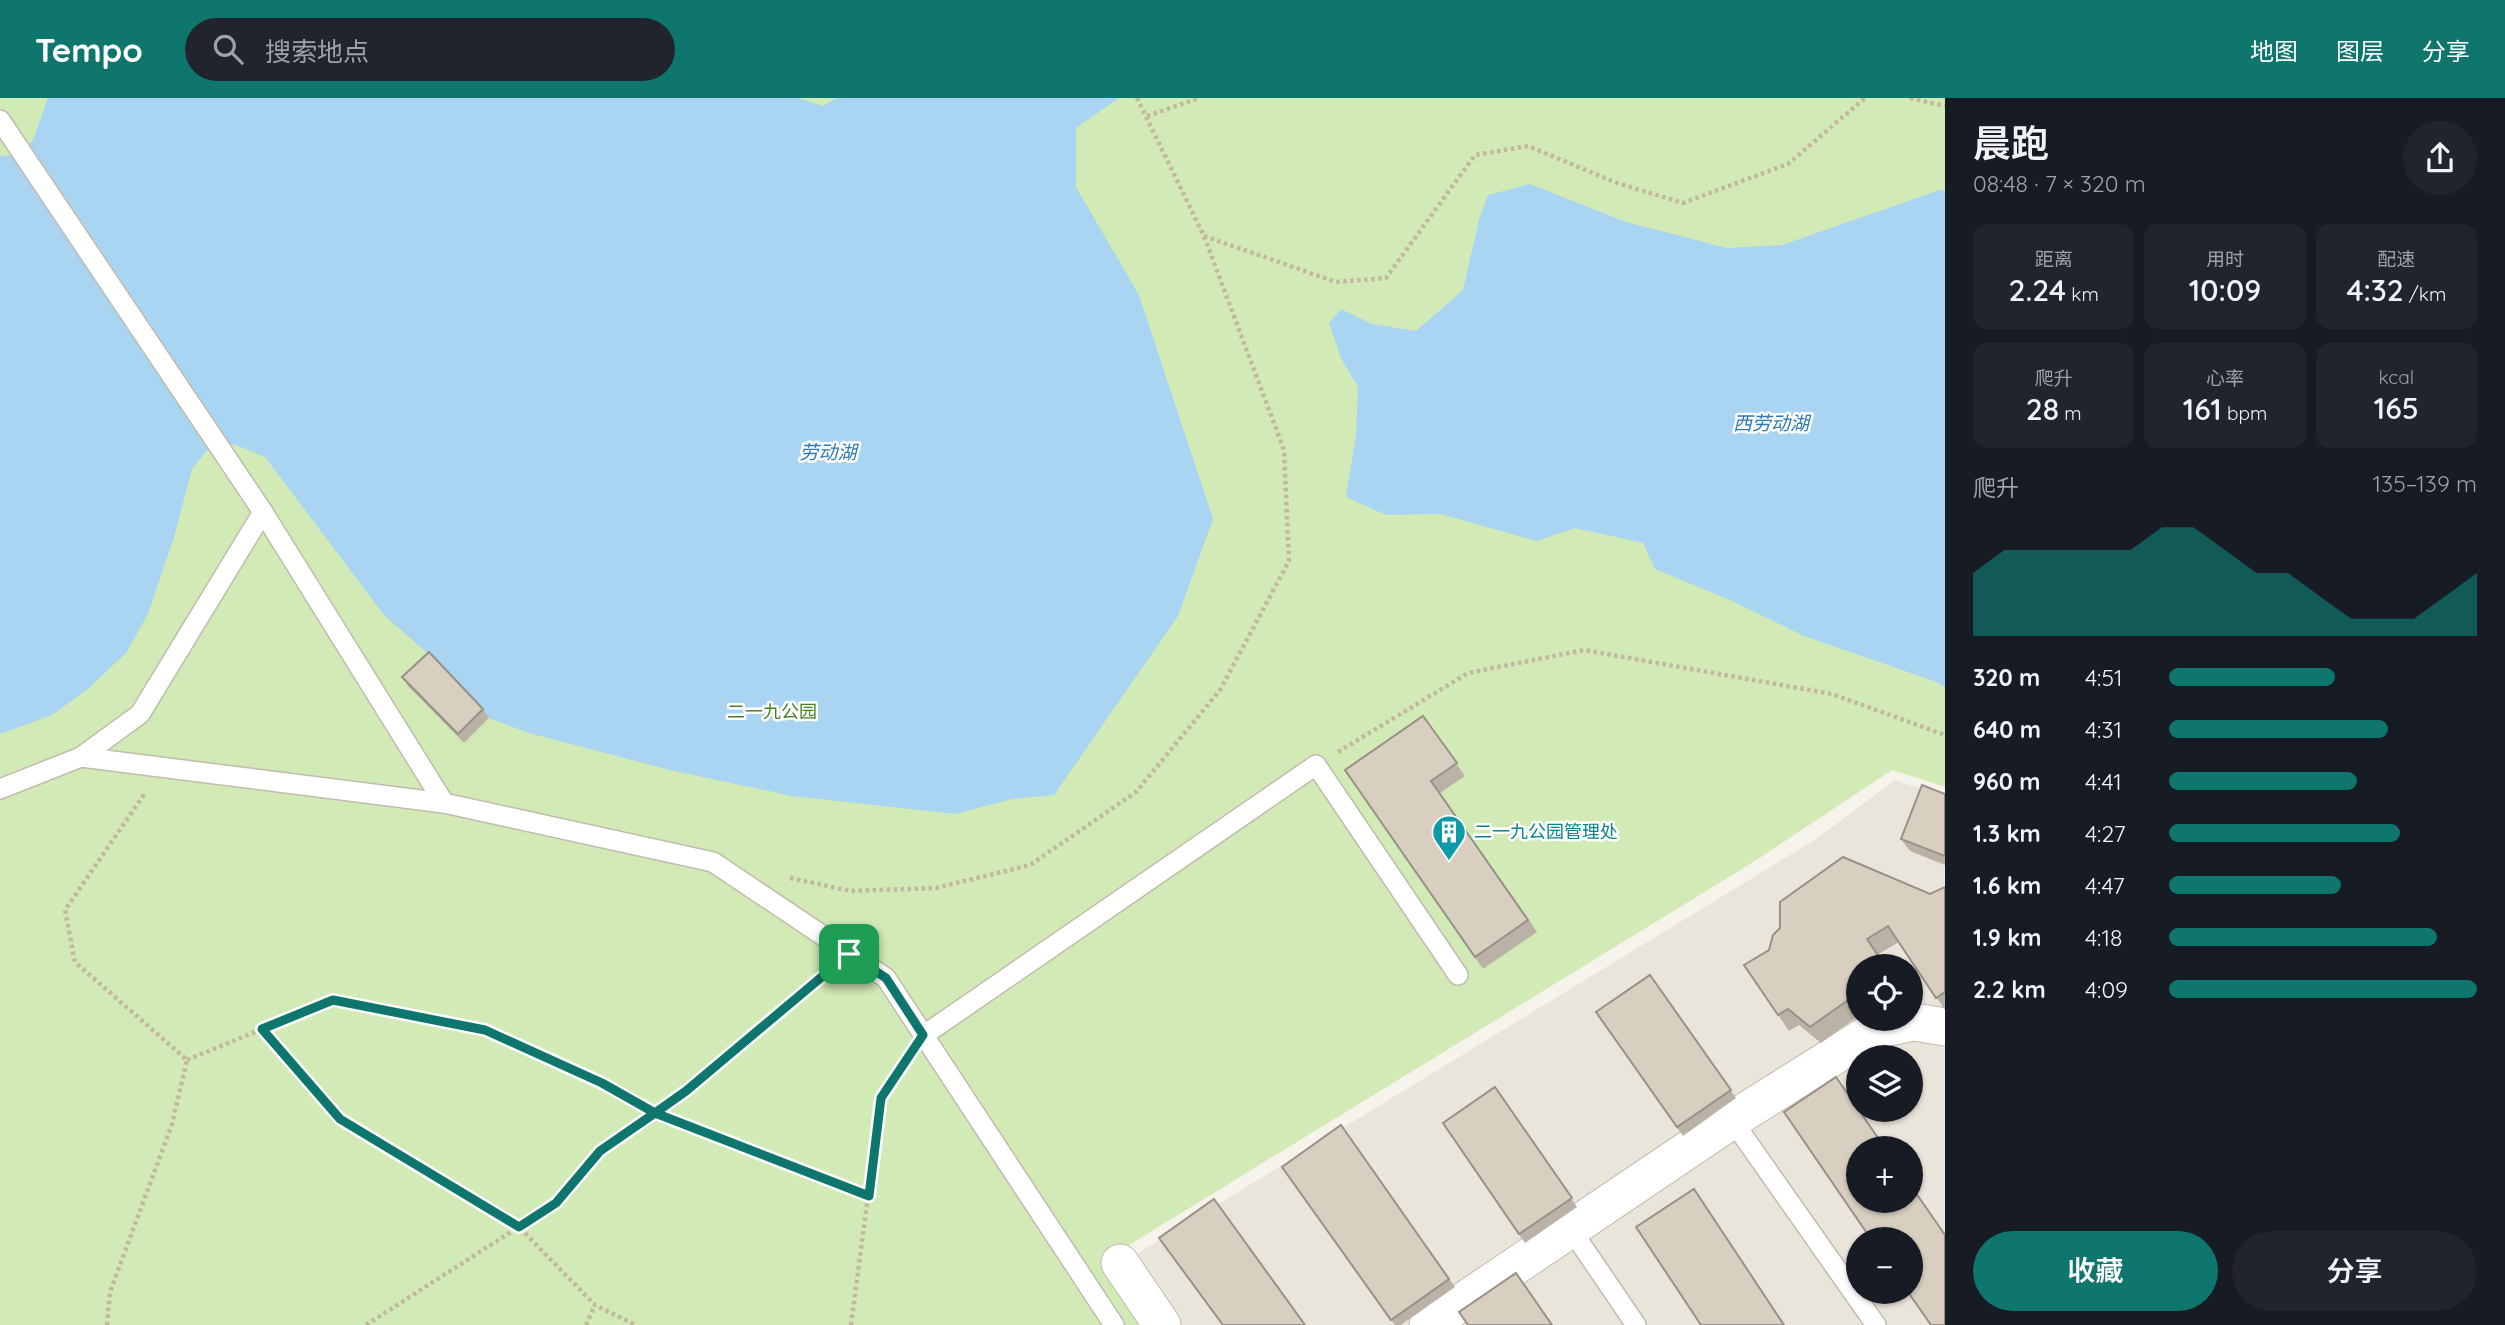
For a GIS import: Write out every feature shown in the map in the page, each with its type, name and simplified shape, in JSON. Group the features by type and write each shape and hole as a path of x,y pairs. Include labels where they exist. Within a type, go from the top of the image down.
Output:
{"street":[{"path":"1428,1325 1732,1120 1875,1030 1914,1022 1945,1027"},
{"path":"1121,1263 1162,1325"}],"lane":[{"path":"0,120 263,512 444,803"},
{"path":"0,789 80,757 140,714 263,512"},
{"path":"80,757 444,803 713,862 886,978 1114,1325"},
{"path":"923,1035 1316,765 1458,975"},
{"path":"1732,1120 1876,1325"},
{"path":"1570,1228 1636,1325"}],"path":[{"path":"789,878 851,891 936,888 1030,865 1136,792 1220,690 1289,561 1284,450 1204,236 1137,98"},
{"path":"1147,116 1199,98"},
{"path":"1204,236 1336,282 1386,278 1475,155 1528,146 1617,183 1683,203 1788,164 1865,98"},
{"path":"1910,98 1945,106"},
{"path":"1316,765 1468,673 1584,650 1832,694 1945,735"},
{"path":"163,767 65,909 75,962 187,1060"},
{"path":"366,1325 556,1203 600,1151 686,1091 849,954"},
{"path":"187,1060 333,1000 485,1030 602,1083 655,1113 869,1196"},
{"path":"262,1029 340,1119 519,1227 595,1305 636,1325"},
{"path":"851,1325 881,1098 923,1035"},
{"path":"107,1325 110,1292 173,1124 187,1060"},
{"path":"586,1325 595,1305"}],"shaded area":[{"path":"1895,780 1945,797 1945,1325 1168,1325 1125,1261 1816,839"}],"green space":[{"name":"二一九公园","path":"0,98 1945,98 1945,787 1892,770 1755,861 1108,1258 1151,1325 0,1325"}],"water":[{"name":"劳动湖","path":"48,98 798,98 823,106 836,98 1119,98 1076,128 1076,187 1139,295 1213,519 1178,616 1054,795 1012,799 955,814 792,796 670,770 529,733 489,718 435,660 384,615 265,457 236,445 214,442 192,469 174,537 148,614 126,653 89,688 52,715 0,734 0,156 18,155 33,140"},
{"name":"西劳动湖","path":"1530,184 1626,222 1727,248 1782,245 1940,190 1945,191 1945,687 1804,636 1730,600 1655,569 1643,543 1575,528 1537,541 1440,514 1386,515 1346,497 1356,435 1358,387 1341,358 1329,323 1341,309 1372,324 1416,331 1463,290 1479,220 1488,195"}],"building":[{"path":"429,652 483,709 458,734 402,677"},
{"name":"二一九公园管理处","path":"1423,716 1457,763 1431,781 1528,920 1475,957 1345,770"},
{"path":"1922,785 1945,794 1945,856 1901,839"},
{"path":"1843,857 1930,894 1945,887 1945,992 1936,998 1923,978 1923,954 1907,954 1888,926 1867,939 1877,954 1846,954 1846,1002 1810,1027 1788,1009 1778,1015 1744,965 1769,950 1773,935 1780,928 1780,902"},
{"path":"1650,975 1731,1090 1677,1127 1596,1012"},
{"path":"1836,1077 1846,1091 1846,1122 1867,1122 1877,1136 1846,1136 1846,1203 1784,1112"},
{"path":"1495,1087 1572,1198 1519,1234 1443,1123"},
{"path":"1341,1125 1449,1279 1391,1320 1282,1167"},
{"path":"1694,1189 1784,1325 1701,1325 1636,1227"},
{"path":"1214,1199 1305,1325 1223,1325 1159,1238"},
{"path":"1923,1203 1945,1235 1945,1325 1931,1325 1916,1304 1923,1304 1923,1227 1863,1227 1853,1213 1923,1213"},
{"path":"1516,1273 1552,1325 1468,1325 1459,1312"}],"place":[{"name":"二一九公园管理处","path":"1449,862"}],"route":[{"path":"849,954 686,1091 655,1113 602,1083 485,1030 333,1000 262,1029 340,1119 519,1227 556,1203 600,1151 655,1113 869,1196 881,1098 923,1035 886,978 849,954"}]}
